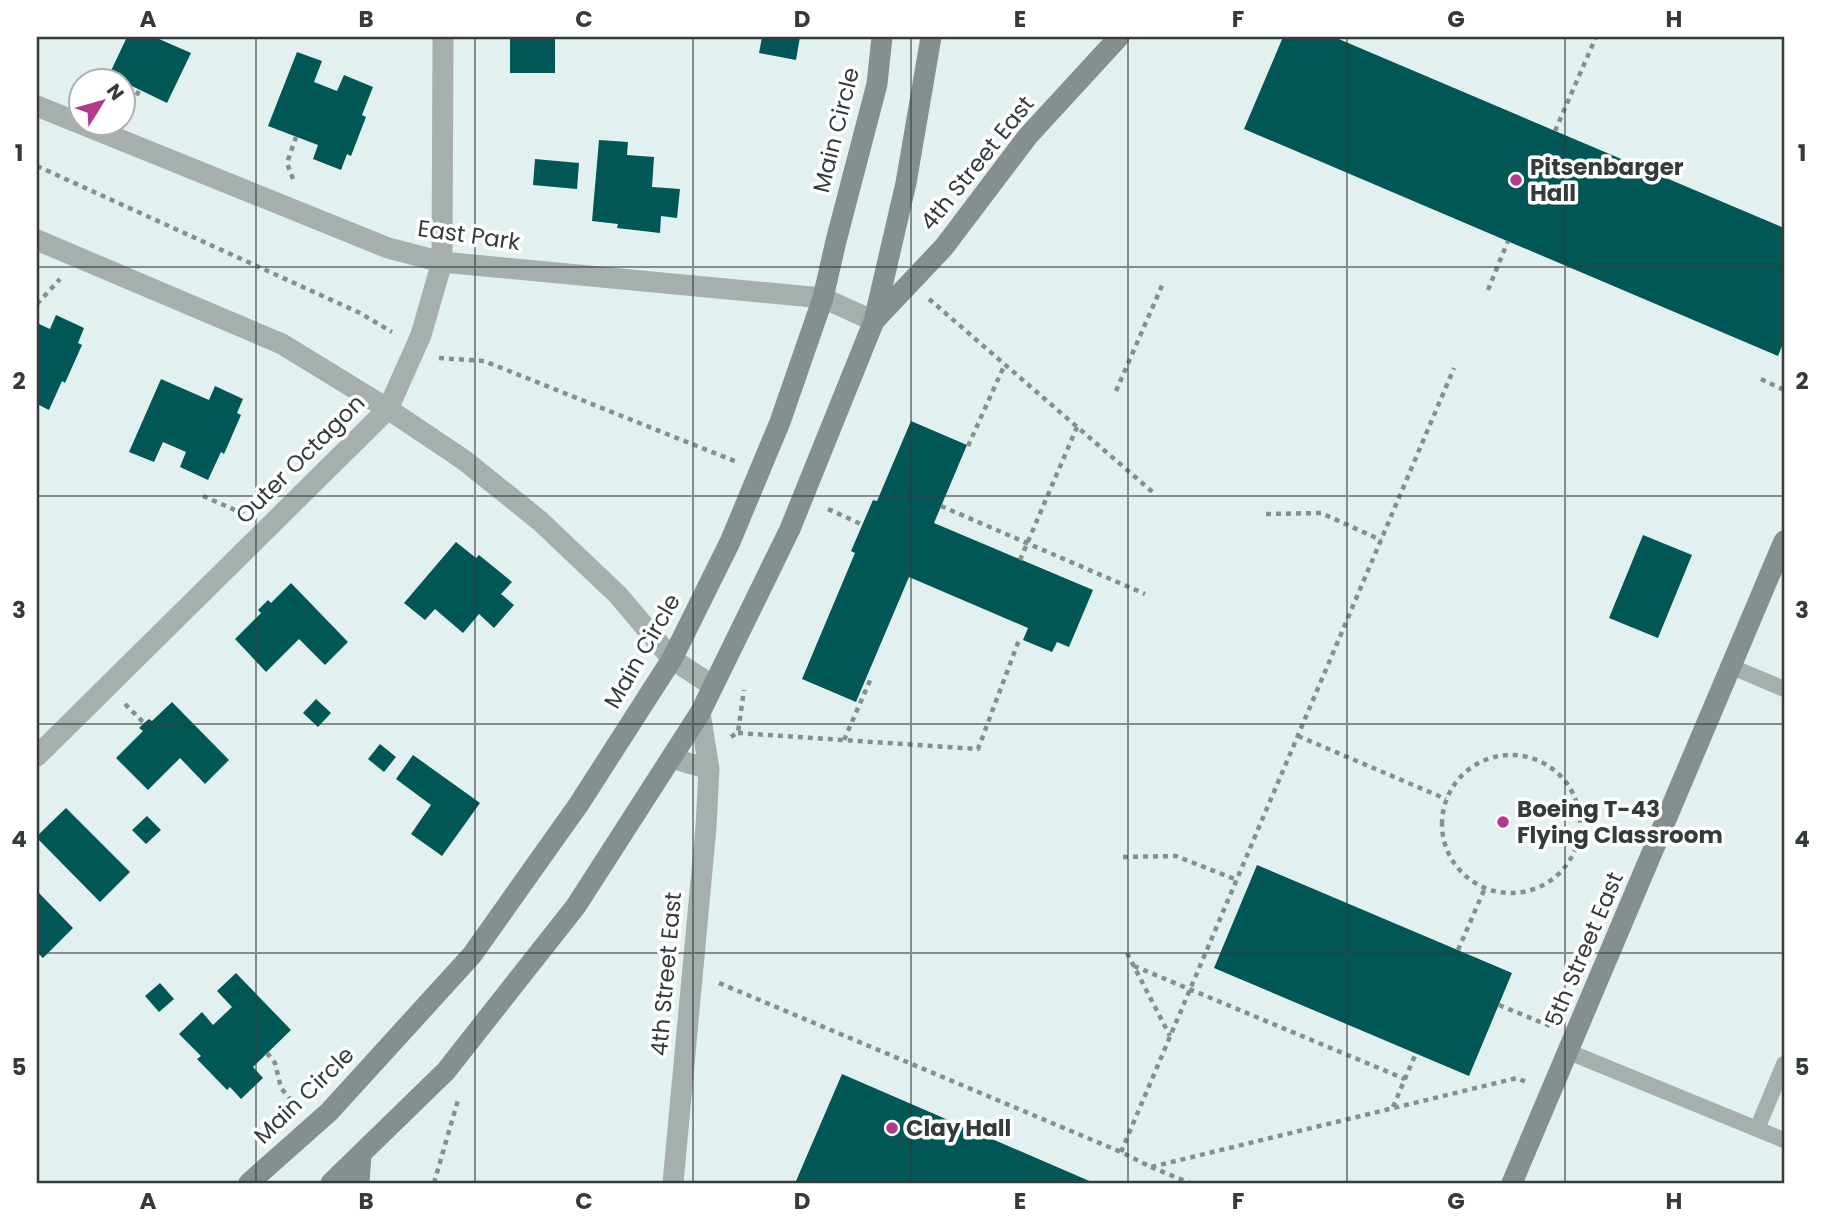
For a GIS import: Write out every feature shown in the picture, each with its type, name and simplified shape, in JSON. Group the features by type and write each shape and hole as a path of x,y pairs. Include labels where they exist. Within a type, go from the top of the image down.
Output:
{"street":[{"name":"Outer Octagon","path":"37,756 388,409 421,335 442,262 443,37"},
{"name":"Main Circle","path":"249,1183 330,1112 472,955 579,804 672,659 730,542 780,422 823,298 877,84 882,37"},
{"path":"331,1183 446,1071 568,916 700,713 790,529 874,321 906,183 931,37"},
{"name":"4th Street East","path":"874,321 944,247 1028,136 1119,37"},
{"name":"East Park","path":"37,106 388,248 442,262 823,298 874,321"},
{"path":"37,240 282,344 388,409 464,460 540,521 618,595 672,659 713,686"},
{"name":"5th Street East","path":"1512,1183 1784,541"},
{"name":"4th Street East","path":"673,1183 706,827 709,769 700,713"},
{"path":"671,758 709,769"},
{"path":"359,1183 361,1154"}],"lane":[{"path":"1731,667 1784,689"},
{"path":"1572,1044 1784,1140"},
{"path":"1757,1129 1784,1064"}],"path":[{"path":"1555,131 1596,37"},
{"path":"136,95 139,89"},
{"path":"284,206 293,180 287,163 296,137"},
{"path":"1488,290 1508,241"},
{"path":"918,275 918,289 1156,495"},
{"path":"1116,391 1164,281"},
{"path":"968,446 1005,364"},
{"path":"1121,1152 1454,368"},
{"path":"1761,379 1784,390"},
{"path":"1020,560 1077,427"},
{"path":"203,496 270,526"},
{"path":"941,506 1145,594"},
{"path":"828,509 863,525"},
{"path":"1266,514 1321,513 1381,540"},
{"path":"738,733 978,749 1019,640"},
{"path":"844,740 873,676"},
{"path":"1298,736 1447,799"},
{"path":"1518,754 1541,761 1561,775 1575,795 1581,819 1580,840 1571,861 1557,877 1538,889 1517,894 1485,888 1475,884 1459,869 1447,851 1442,829 1444,805 1454,783 1472,766 1494,756 1518,754"},
{"path":"1123,857 1176,856 1237,880"},
{"path":"1458,950 1485,888"},
{"path":"1127,953 1170,1036"},
{"path":"1134,966 1405,1079"},
{"path":"692,972 1189,1183"},
{"path":"1499,1005 1572,1044"},
{"path":"267,1053 275,1063 281,1088 313,1127"},
{"path":"1393,1108 1416,1053"},
{"path":"1151,1167 1517,1078"},
{"path":"434,1183 460,1092"}],"building":[{"path":"127,37 160,37 159,39 191,53 167,103 136,88 136,66 113,66"},
{"path":"510,37 555,37 555,73 510,73"},
{"path":"762,37 800,37 796,60 759,53"},
{"name":"Pitsenbarger Hall","path":"1283,37 1334,37 1784,228 1784,341 1778,356 1244,129"},
{"path":"297,52 322,61 314,82 337,91 344,75 373,87 362,115 366,117 351,156 347,154 341,170 313,159 318,145 268,126"},
{"path":"599,140 628,142 627,155 654,157 652,187 680,189 677,218 661,216 660,233 617,228 618,224 592,221"},
{"path":"535,159 579,163 577,189 533,185"},
{"path":"56,315 84,328 78,343 82,345 49,410 37,404 37,323 50,329"},
{"path":"161,379 209,400 215,386 243,399 237,413 241,415 224,454 221,452 208,480 180,467 186,452 163,442 154,462 129,452"},
{"path":"911,421 967,445 934,523 1093,590 1069,647 1057,642 1052,652 1023,640 1028,628 909,577 856,702 802,679 855,553 851,551 873,500 877,501"},
{"path":"1643,535 1692,555 1658,638 1609,618"},
{"path":"456,542 476,558 479,555 512,582 501,594 514,605 494,628 479,614 463,633 435,609 425,620 404,603"},
{"path":"291,583 348,642 325,665 299,639 266,672 235,639 261,613 258,610 268,600 271,603"},
{"path":"316,699 331,713 318,727 303,713"},
{"path":"172,702 229,760 205,784 180,758 148,790 116,758 143,731 139,728 149,719 152,721"},
{"path":"380,744 396,757 384,772 368,759"},
{"path":"413,755 480,803 442,856 411,834 431,805 396,779"},
{"path":"66,808 130,872 100,902 37,838"},
{"path":"147,816 161,830 146,844 132,830"},
{"path":"1257,865 1512,973 1469,1076 1214,968"},
{"path":"37,891 73,928 43,958 37,952"},
{"path":"236,973 291,1030 253,1067 263,1078 241,1099 230,1087 227,1090 197,1059 201,1056 179,1034 202,1012 213,1025 232,1007 217,991"},
{"path":"160,983 174,999 159,1012 145,996"},
{"name":"Clay Hall","path":"842,1074 1094,1183 796,1181"}],"place":[{"name":"Pitsenbarger Hall","path":"1516,180"},
{"name":"Boeing T-43 Flying Classroom","path":"1503,822"},
{"name":"Clay Hall","path":"892,1128"}]}
